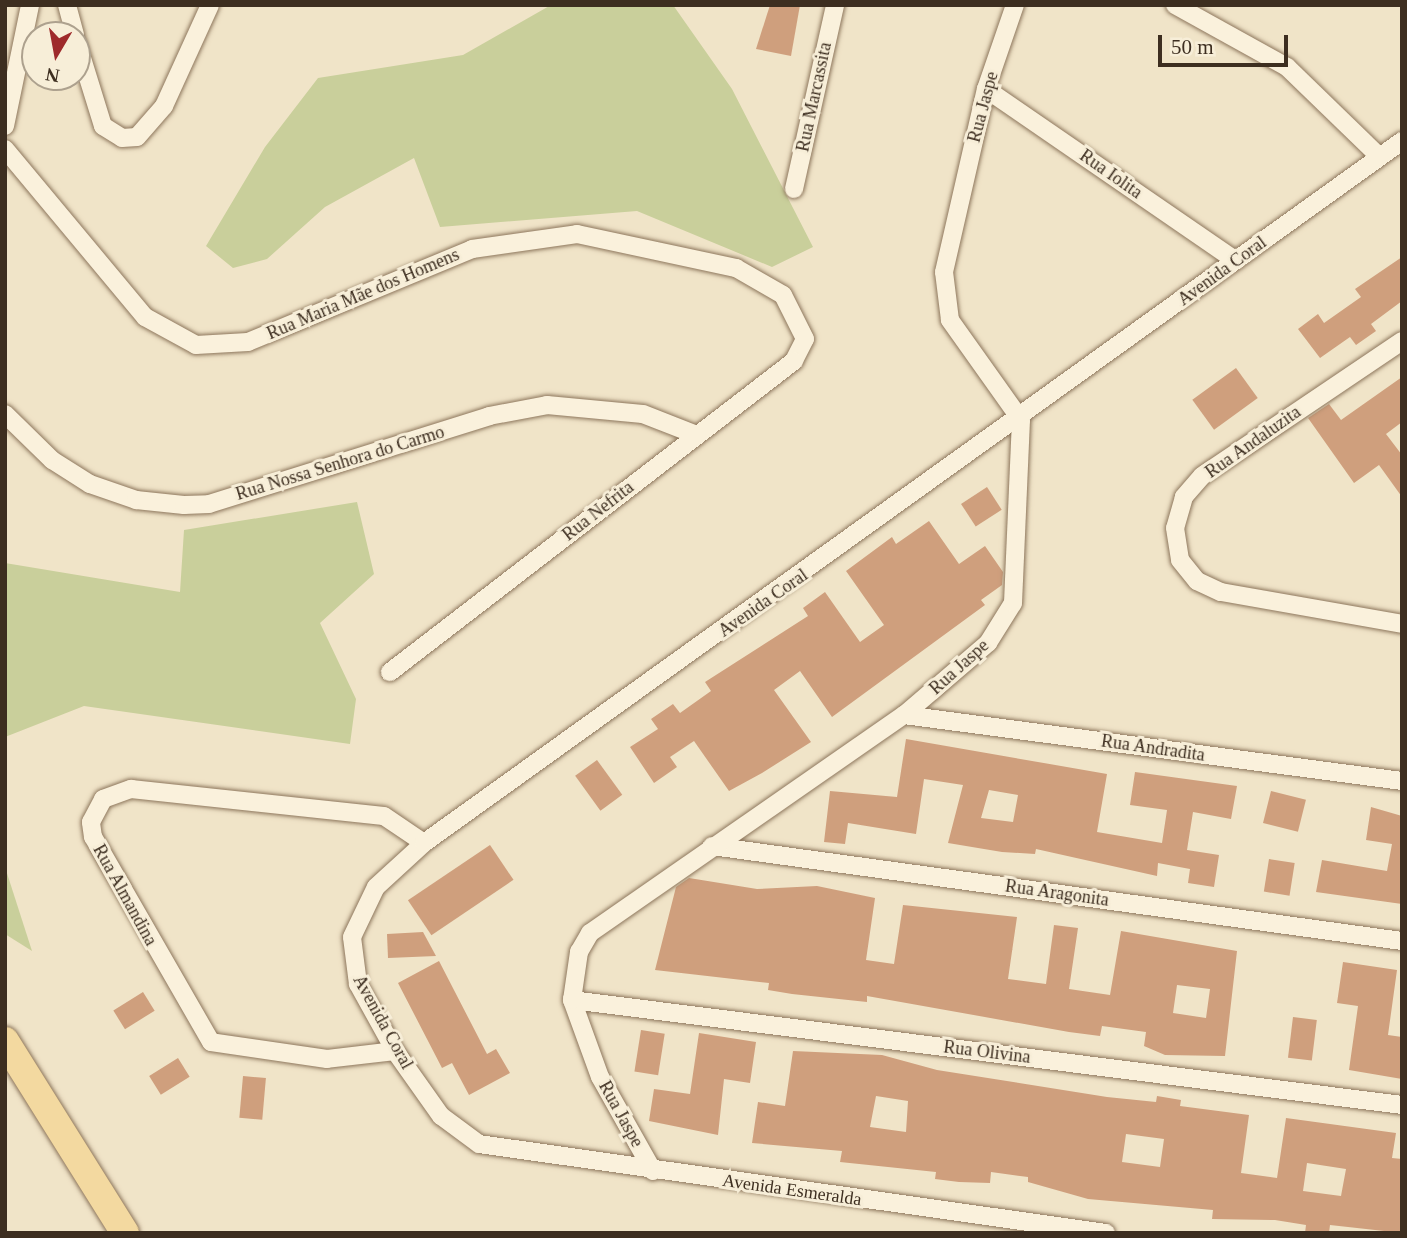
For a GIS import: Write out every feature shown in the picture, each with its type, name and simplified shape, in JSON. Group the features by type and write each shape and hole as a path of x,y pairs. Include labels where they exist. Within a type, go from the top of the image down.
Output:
{"main road":[{"path":"5,1041 125,1233"},
{"path":"5,1072 108,1233"}],"street":[{"path":"5,126 30,5"},
{"path":"91,87 103,126 122,138 137,137 164,106 210,5"},
{"name":"Rua Marcassita","path":"794,189 835,5"},
{"name":"Rua Jaspe","path":"653,1171 600,1077 572,1000 579,952 590,933 712,846 905,715 988,643 1013,603 1021,420 944,302 953,225 986,89 1015,5"},
{"path":"1175,5 1287,67 1379,156"},
{"name":"Rua Iolita","path":"986,89 1236,261"},
{"name":"Avenida Coral","path":"479,1144 441,1116 396,1051 358,984 352,937 376,887 424,844 1021,420 1402,141"},
{"name":"Rua Maria Mãe dos Homens","path":"5,149 145,317 168,333 196,345 236,346 471,249 577,234 736,268 783,295 803,327 804,349"},
{"name":"Rua Andaluzita","path":"1402,341 1202,476 1184,497 1175,528 1180,560 1198,581 1221,592 1402,624"},
{"name":"Rua Nefrita","path":"390,672 804,349"},
{"name":"Rua Nossa Senhora do Carmo","path":"5,414 52,460 90,484 136,500 184,505 221,500 489,416 547,405 643,414 697,435"},
{"name":"Rua Andradita","path":"905,715 1402,781"},
{"name":"Rua Almandina","path":"396,1051 327,1059 211,1042 99,849 91,822 103,799 131,789 384,816 424,844"},
{"name":"Rua Aragonita","path":"712,846 1402,941"},
{"name":"Rua Olivina","path":"572,1000 1402,1105"},
{"name":"Avenida Esmeralda","path":"479,1144 653,1171 1106,1233"}],"green space":[{"path":"551,5 673,5 732,89 813,247 772,267 637,211 440,227 414,158 325,207 267,259 233,268 206,246 265,147 318,78 463,55"},
{"path":"357,502 374,574 320,623 356,699 350,744 84,706 5,737 5,563 180,592 184,530"},
{"path":"5,867 32,951 5,934"}],"building":[{"path":"770,5 800,5 791,56 756,49"},
{"path":"1402,257 1402,301 1371,324 1376,331 1356,345 1350,337 1320,358 1298,329 1318,314 1324,323 1361,297 1355,289"},
{"path":"1236,368 1258,398 1214,430 1192,400"},
{"path":"1402,377 1402,422 1386,434 1402,455 1402,497 1379,465 1354,483 1308,418 1329,404 1341,420"},
{"path":"987,487 1002,510 976,527 961,504"},
{"path":"929,521 959,564 985,546 1003,572 1002,585 981,600 985,605 832,717 800,671 774,690 811,742 729,791 694,741 670,757 677,767 654,783 630,747 658,729 651,719 673,704 680,713 711,691 705,682 808,616 803,608 825,592 860,642 884,625 846,571 892,537 896,544"},
{"path":"906,739 1107,774 1097,832 1162,843 1167,810 1130,805 1135,772 1237,786 1231,819 1193,812 1187,850 1219,855 1214,887 1188,883 1190,869 1158,863 1157,876 1036,849 1035,854 1002,852 948,843 963,785 924,779 916,834 848,823 845,844 824,842 830,791 897,797","holes":["989,790 1018,795 1013,822 981,818"]},
{"path":"597,760 622,795 600,811 575,776"},
{"path":"1271,791 1306,800 1298,832 1263,823"},
{"path":"1371,807 1402,816 1402,904 1316,892 1322,860 1387,871 1392,844 1366,840"},
{"path":"490,845 513,880 431,935 408,900"},
{"path":"1269,859 1295,863 1290,896 1264,892"},
{"path":"689,878 757,889 817,886 875,898 866,960 894,964 903,905 1017,917 1008,979 1046,984 1054,925 1078,928 1069,989 1110,995 1121,931 1237,951 1225,1056 1165,1055 1144,1046 1146,1032 1102,1026 1100,1036 867,996 867,1002 792,994 768,990 769,983 655,970 676,887","holes":["1177,985 1210,989 1206,1018 1173,1013"]},
{"path":"423,932 436,956 388,958 387,934"},
{"path":"439,961 487,1054 496,1049 510,1073 469,1095 452,1063 442,1068 398,983"},
{"path":"1343,962 1397,970 1388,1035 1402,1037 1402,1079 1349,1070 1358,1006 1337,1003"},
{"path":"143,992 155,1011 125,1029 113,1011"},
{"path":"1293,1017 1317,1020 1312,1061 1288,1058"},
{"path":"641,1030 665,1034 658,1075 634,1071"},
{"path":"699,1033 756,1042 750,1083 724,1079 718,1135 649,1121 654,1089 690,1094"},
{"path":"793,1051 882,1055 937,1070 1107,1097 1156,1102 1157,1096 1181,1100 1180,1106 1249,1115 1241,1173 1277,1178 1286,1118 1396,1133 1392,1158 1402,1159 1402,1233 1330,1225 1329,1233 1305,1233 1306,1225 1275,1220 1212,1219 1213,1210 1088,1199 1028,1182 1028,1177 991,1172 990,1183 959,1182 935,1179 936,1172 840,1162 842,1151 752,1143 758,1102 785,1106","holes":["876,1096 908,1101 906,1132 870,1127","1126,1134 1164,1139 1160,1167 1122,1162","1307,1163 1346,1169 1341,1196 1303,1191"]},
{"path":"178,1058 190,1077 161,1095 149,1076"},
{"path":"243,1076 266,1078 262,1120 239,1118"}]}
